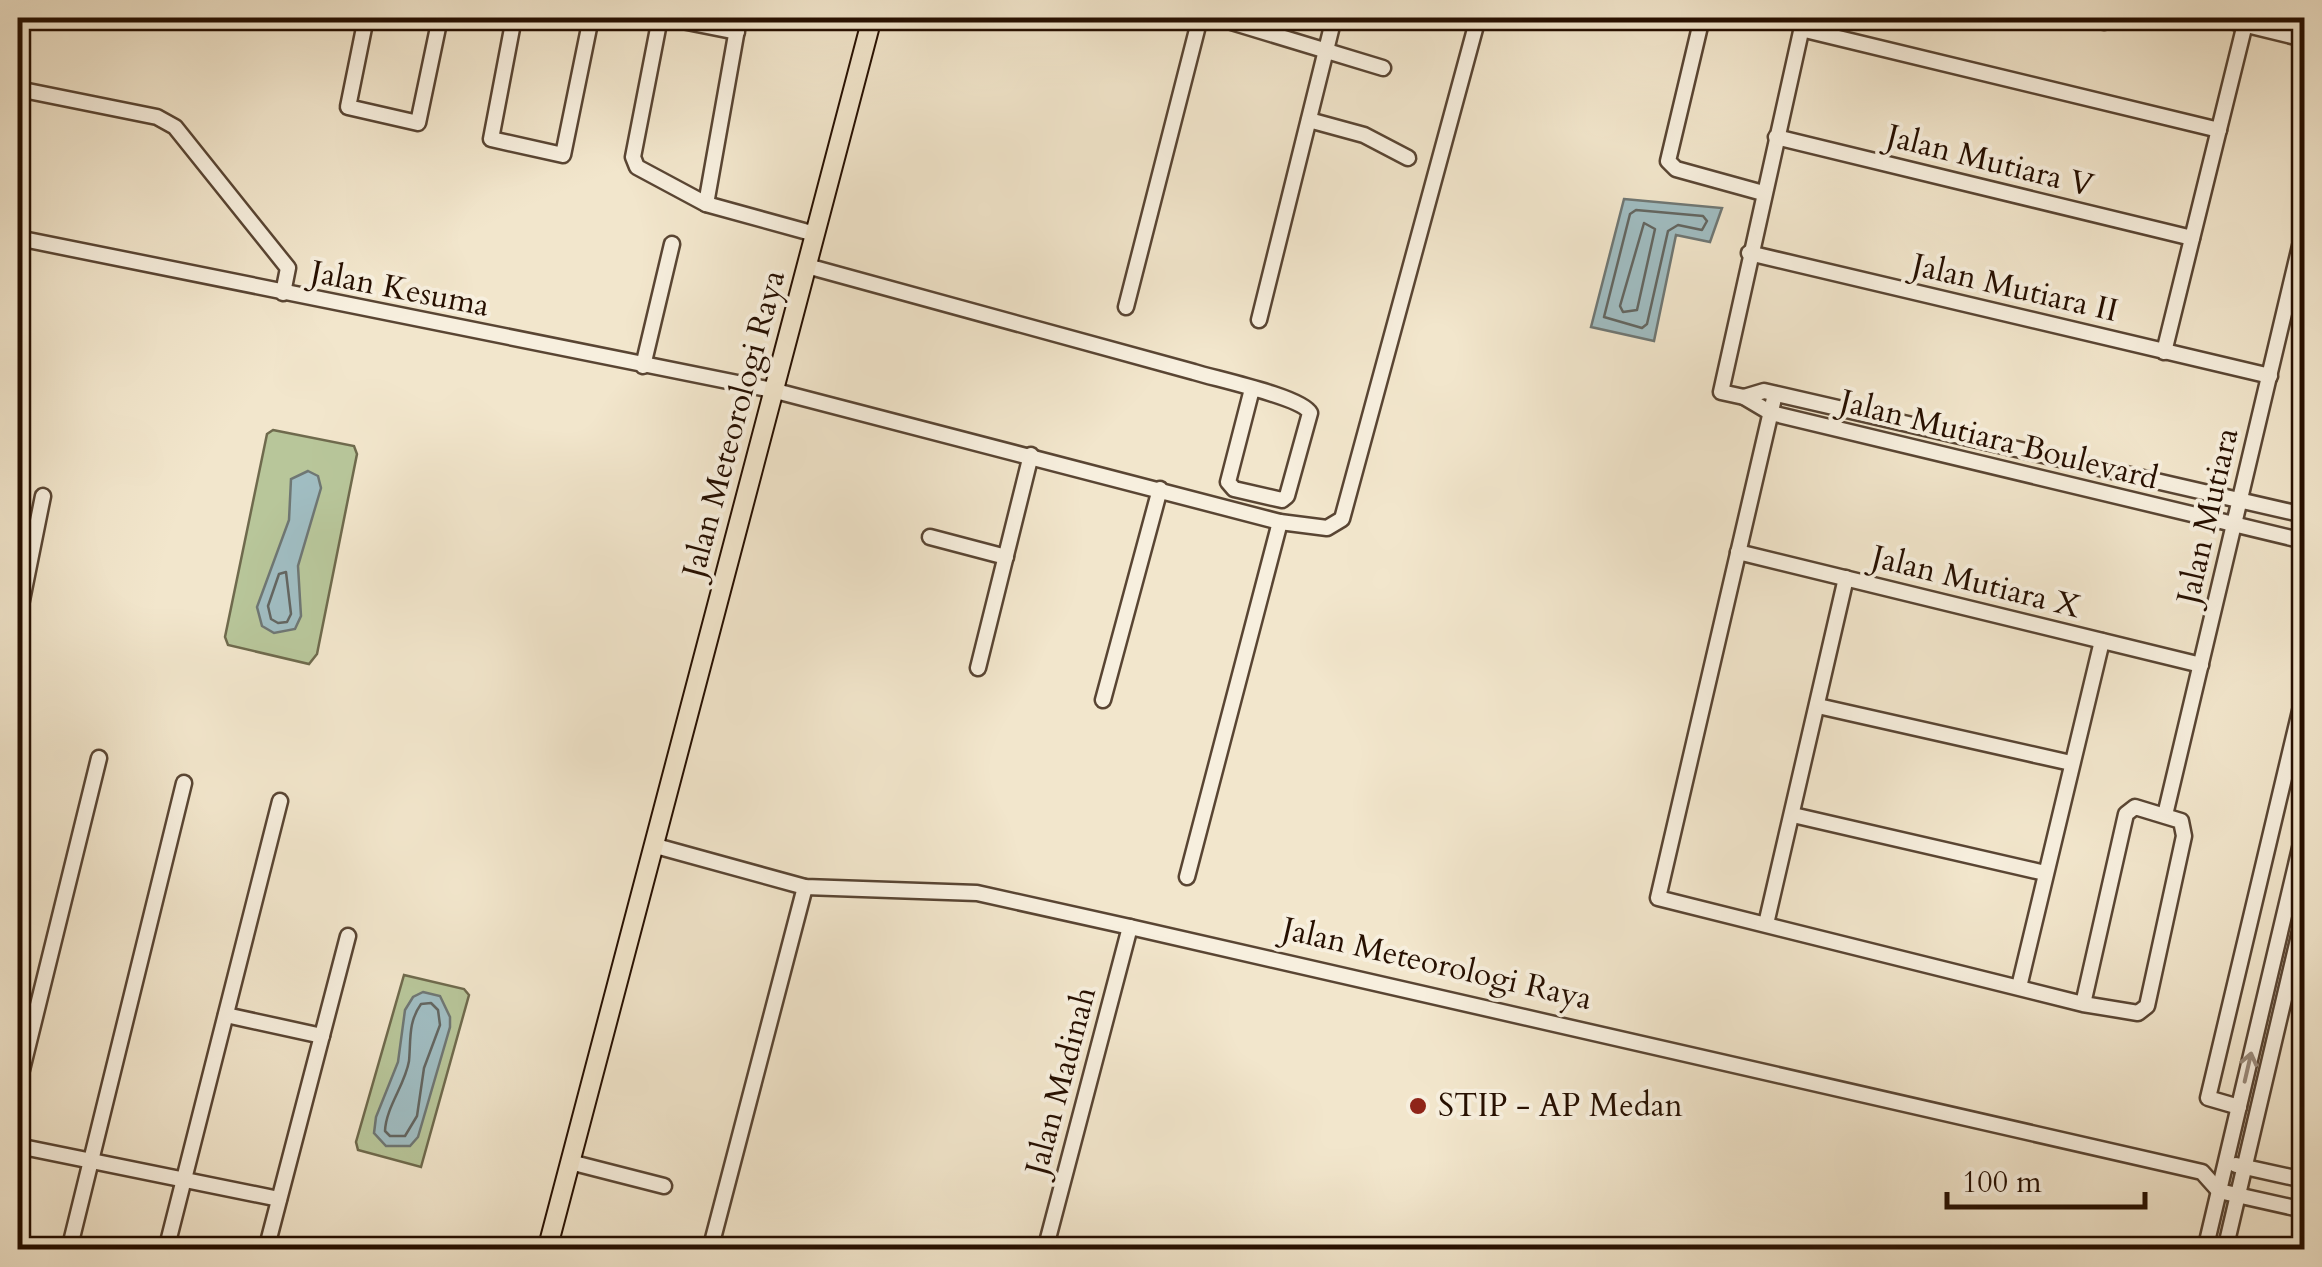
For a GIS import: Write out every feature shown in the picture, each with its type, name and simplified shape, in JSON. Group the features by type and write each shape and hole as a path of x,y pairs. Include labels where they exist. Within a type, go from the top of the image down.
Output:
{"main road":[{"name":"Jalan Meteorologi Raya","path":"548,1250 872,18"}],"street":[{"path":"366,18 348,108 418,123 440,18"},
{"path":"514,18 491,138 563,155 591,18"},
{"path":"706,204 738,24 664,18 633,157 645,173 706,204 815,234"},
{"path":"1126,307 1200,18"},
{"path":"1218,18 1384,68"},
{"path":"1259,320 1334,18"},
{"name":"Jalan Kesuma","path":"18,238 772,390 1280,522 1328,528 1342,519 1478,18"},
{"path":"1702,18 1669,165 1763,193"},
{"path":"2082,18 2104,22 2112,18"},
{"path":"2218,18 2304,39"},
{"path":"1749,253 1802,23 2219,130"},
{"path":"2164,352 2245,24"},
{"path":"18,88 157,117 175,128 288,268 283,294"},
{"path":"1309,120 1364,135 1408,158"},
{"name":"Jalan Mutiara V","path":"1776,137 2192,238"},
{"name":"Jalan Mutiara","path":"2165,816 2304,230"},
{"path":"644,366 672,244"},
{"name":"Jalan Mutiara II","path":"1749,253 2270,376"},
{"name":"Jalan Mutiara Boulevard","path":"1749,253 1719,388 1726,394 1744,397 1772,414 2304,541"},
{"path":"807,266 1252,389 1309,410 1288,496 1282,500 1234,489 1228,482 1252,389"},
{"name":"Jalan Mutiara Boulevard","path":"1744,397 1764,391 2304,516"},
{"path":"1776,394 1658,896 1662,902 1766,924 2083,1004 2138,1013 2147,1006 2184,831 2182,821 2135,806 2126,814 2083,1004"},
{"path":"978,668 1031,455"},
{"path":"1103,700 1160,490"},
{"path":"18,620 43,496"},
{"path":"1187,877 1280,522"},
{"path":"930,537 1006,557"},
{"name":"Jalan Mutiara X","path":"1738,552 2201,665"},
{"path":"1766,924 1846,578"},
{"path":"2019,987 2102,641"},
{"path":"2239,1107 2208,1098 2304,694"},
{"path":"1818,706 2071,764"},
{"path":"18,1086 98,758"},
{"path":"68,1250 184,782"},
{"path":"166,1250 280,801"},
{"path":"1793,815 2045,874"},
{"path":"2205,1250 2304,831"},
{"name":"Jalan Meteorologi Raya","path":"656,846 805,887 977,893 2202,1172"},
{"path":"712,1249 805,887"},
{"path":"2225,1250 2304,914"},
{"name":"Jalan Madinah","path":"1045,1250 1130,927"},
{"path":"266,1250 348,936"},
{"path":"226,1015 322,1036"},
{"path":"18,1146 88,1164 279,1200"},
{"path":"570,1162 664,1186"},
{"path":"2304,1180 2226,1162 2202,1172 2219,1191 2304,1210"}],"green space":[{"path":"273,430 354,446 357,454 317,654 309,664 228,645 225,637 267,434"},
{"path":"404,975 464,989 469,995 421,1167 358,1150 356,1142"}],"water":[{"path":"1624,199 1722,208 1710,242 1676,235 1654,341 1591,327"},
{"path":"308,471 318,476 321,488 298,566 301,616 295,629 274,633 262,626 257,607 289,520 291,479"},
{"path":"423,992 440,996 450,1017 450,1027 418,1137 410,1146 386,1146 374,1133 376,1117 398,1062 405,1010 413,997"}],"place":[{"name":"STIP - AP Medan","path":"1418,1106"}]}
